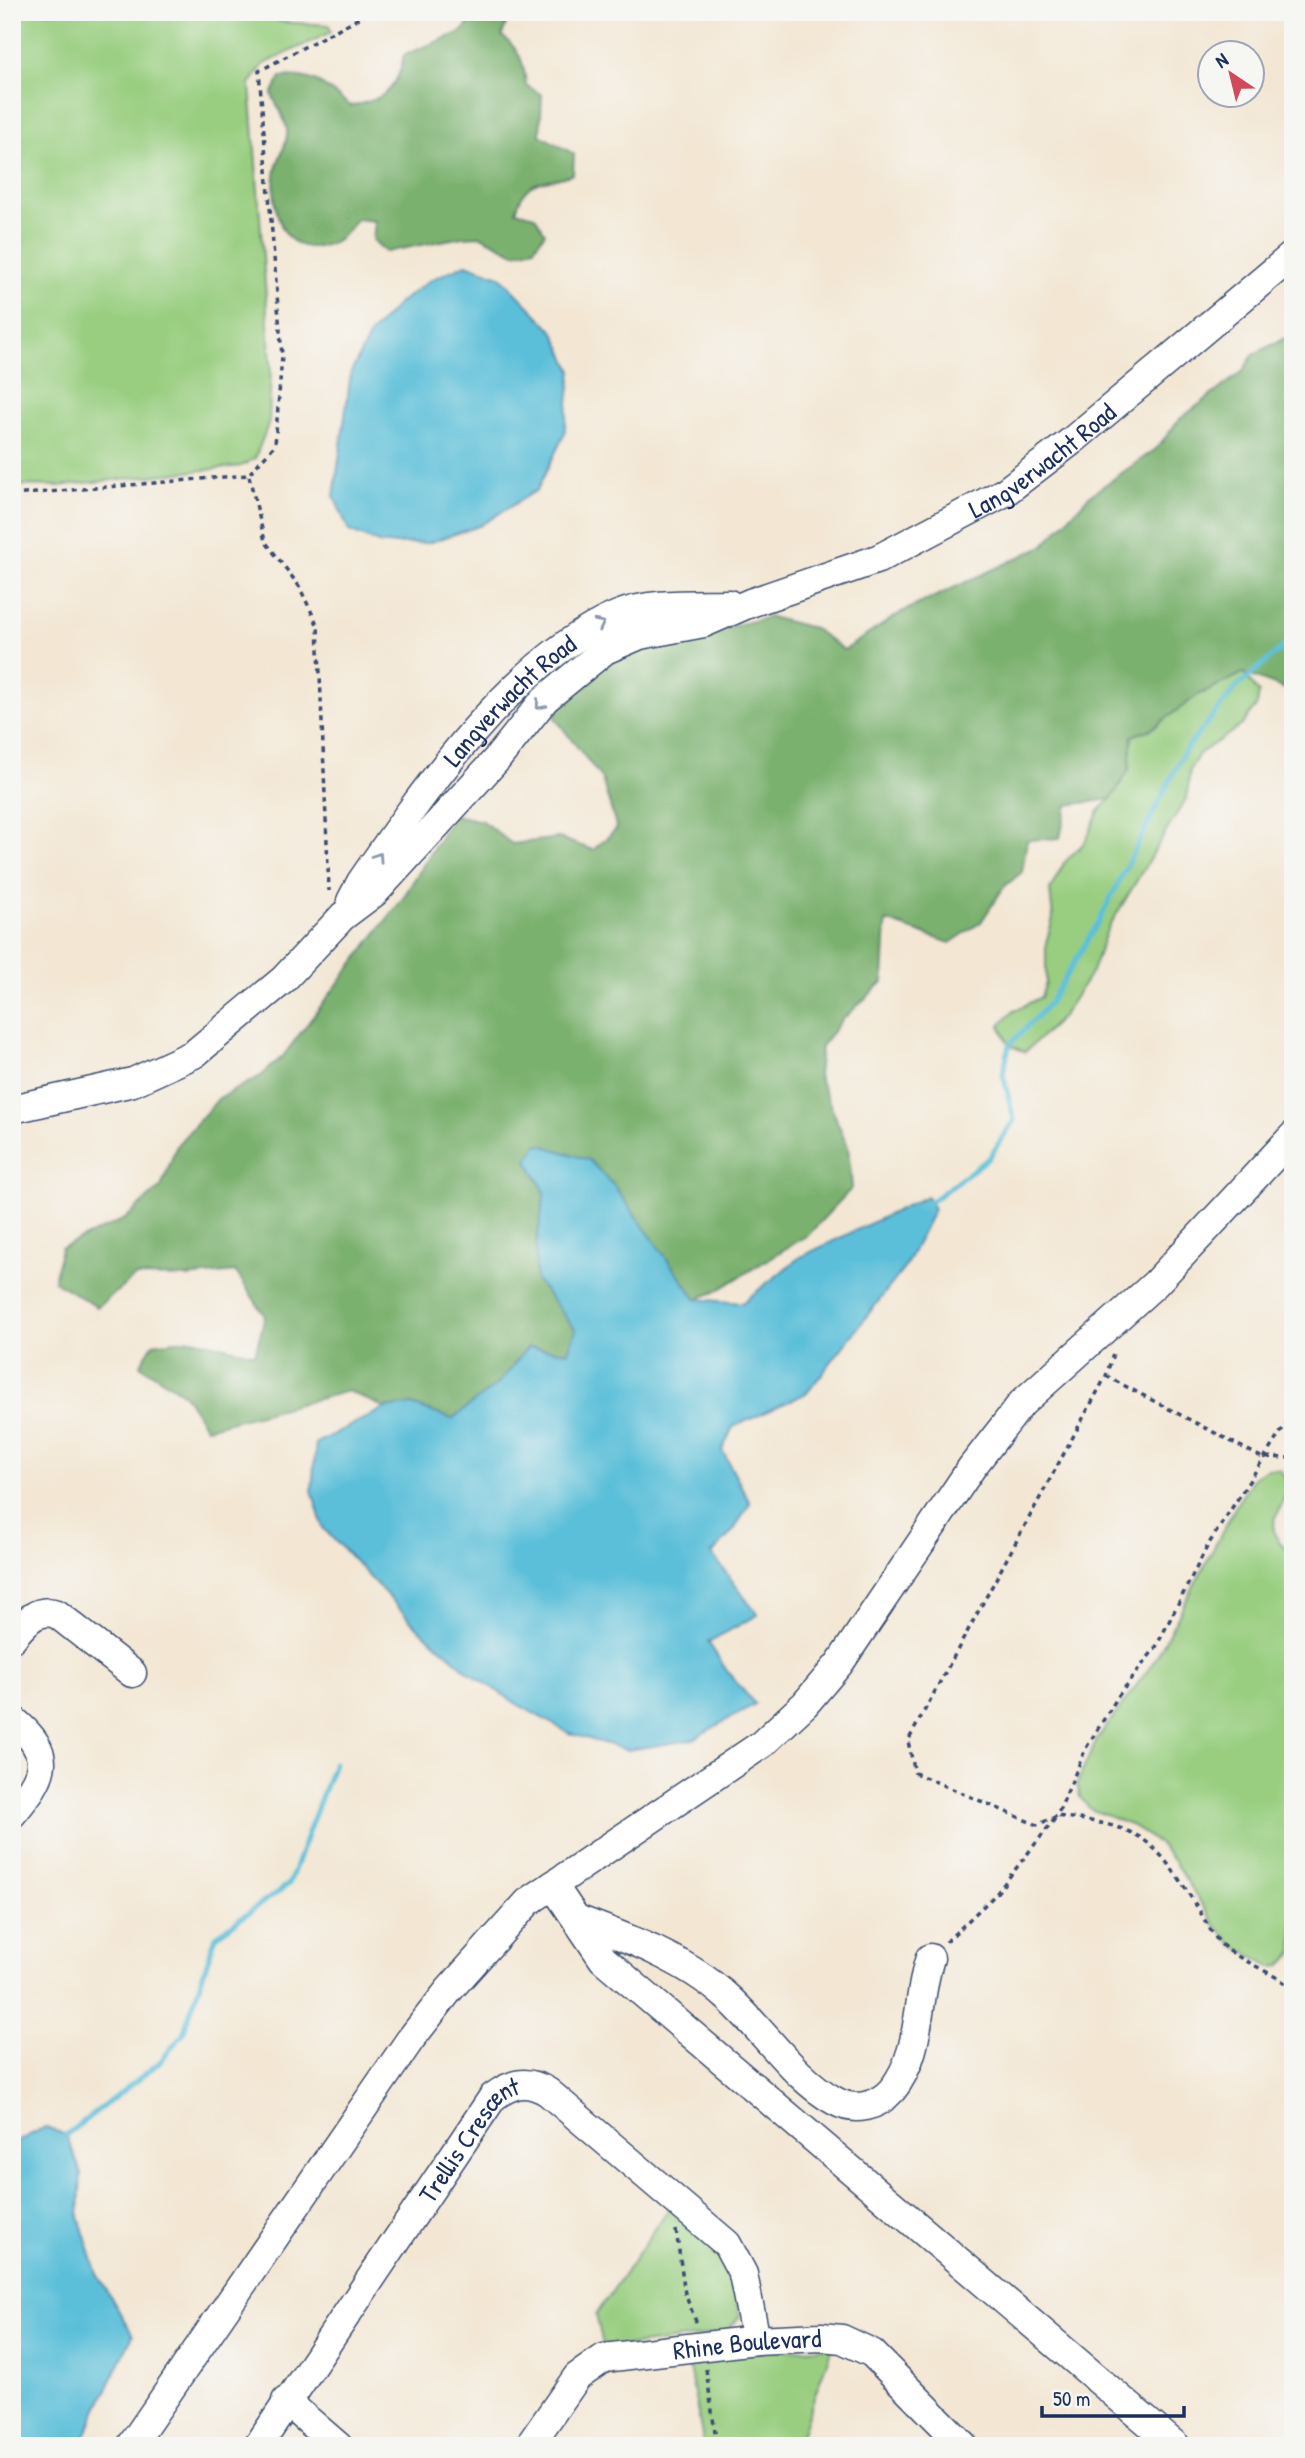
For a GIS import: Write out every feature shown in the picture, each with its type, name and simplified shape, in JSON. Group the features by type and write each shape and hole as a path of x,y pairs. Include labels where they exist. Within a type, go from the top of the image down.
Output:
{"street":[{"name":"Langverwacht Road","path":"12,1109 133,1082 194,1054 283,980 341,918 361,882 440,771 559,648 620,614 645,609 750,603 877,559 1005,492 1073,440 1293,255"},
{"path":"131,2446 410,2040 449,1990 528,1902 762,1744 805,1704 839,1664 972,1467 1022,1403 1155,1284 1293,1136"},
{"path":"12,1638 37,1614 48,1611 57,1614 132,1673"},
{"path":"12,1719 31,1734 40,1747 42,1759 41,1773 12,1814"},
{"path":"553,1885 603,1959 1176,2446"},
{"path":"577,1919 610,1931 690,1970 727,1997 816,2087 835,2101 852,2107 867,2106 879,2101 900,2078 911,2054 922,1983 930,1958"},
{"name":"Trellis Crescent","path":"258,2446 493,2097 514,2084 525,2082 548,2092 727,2244 743,2274 756,2340"},
{"name":"Rhine Boulevard","path":"529,2446 577,2377 594,2363 615,2355 756,2340 831,2337 863,2347 964,2446"},
{"path":"286,2401 338,2446"}],"path":[{"path":"12,495 248,475 275,444 282,356 259,71 370,12"},
{"path":"248,475 265,541 299,586 318,626 330,911 341,918"},
{"path":"1116,1343 1106,1376 908,1741 915,1773 1037,1825 1057,1816 1109,1823 1137,1835 1162,1853 1221,1944 1277,1975 1293,1989"},
{"path":"1106,1376 1261,1457 1293,1458"},
{"path":"930,1958 996,1894 1057,1816 1086,1748 1119,1695 1156,1647 1208,1545 1261,1457 1293,1413"}],"green space":[{"path":"12,12 264,12 281,22 329,25 331,32 264,64 250,84 271,364 269,422 255,458 241,466 58,486 12,485"},
{"path":"481,12 522,12 508,17 502,36 520,57 526,85 542,95 540,135 574,154 573,174 537,183 525,192 520,200 516,211 535,216 545,233 534,248 515,253 481,236 462,237 386,252 373,240 375,221 356,219 344,235 328,244 314,247 301,245 291,239 278,217 274,190 277,165 287,133 272,94 281,77 312,80 351,106 363,103 388,91 398,76 404,55 461,32"},
{"path":"1293,334 1293,692 1243,673 1198,695 1151,729 1132,736 1129,770 1111,799 1067,805 1060,838 1027,840 1022,872 1004,887 981,922 950,943 886,921 883,982 843,1019 821,1046 818,1076 848,1147 852,1188 809,1234 715,1292 696,1299 663,1254 527,1160 545,1192 536,1247 536,1280 577,1330 568,1352 528,1347 499,1383 452,1419 411,1405 385,1408 348,1391 206,1428 184,1394 140,1365 153,1344 193,1339 255,1354 265,1316 236,1272 186,1277 136,1276 97,1307 54,1281 61,1248 125,1219 161,1187 177,1145 219,1098 261,1076 283,1056 403,898 454,815 482,821 512,844 559,838 593,850 617,829 602,779 555,718 568,677 615,643 711,631 770,617 813,628 844,650 902,612 1043,546 1089,496 1156,449 1180,419 1242,372 1254,354"},
{"path":"1243,673 1259,693 1257,705 1242,725 1199,754 1190,769 1187,797 1107,930 1092,971 1062,1017 1025,1052 1009,1045 1000,1025 1012,1012 1041,997 1046,983 1046,943 1053,918 1050,890 1064,863 1085,842 1099,811 1111,799 1129,770 1132,736 1151,729 1198,695"},
{"path":"1266,1469 1280,1470 1286,1482 1286,1492 1274,1522 1274,1532 1280,1542 1293,1552 1293,1953 1281,1966 1272,1967 1233,1945 1216,1926 1173,1860 1158,1843 1133,1826 1090,1809 1080,1797 1077,1783 1096,1741 1155,1660 1238,1502 1253,1479"},
{"path":"670,2207 724,2255 740,2316 726,2333 604,2349 596,2315"},
{"path":"832,2347 797,2446 704,2446 687,2357"}],"water":[{"path":"466,264 500,276 554,332 572,371 564,435 537,490 479,526 428,543 381,544 349,531 334,496 351,372 371,333 399,303 430,280"},
{"path":"538,1144 589,1160 614,1186 696,1299 742,1303 800,1257 927,1196 934,1209 905,1267 807,1393 733,1427 722,1450 750,1503 734,1530 712,1554 758,1615 708,1642 729,1674 755,1704 691,1740 627,1750 569,1733 517,1704 470,1673 417,1627 323,1528 312,1490 316,1443 385,1408 411,1405 452,1419 499,1383 528,1347 568,1352 576,1330 536,1280 536,1247 545,1192 527,1160"},
{"path":"45,2127 66,2135 81,2171 79,2217 97,2274 133,2335 80,2446 12,2446 12,2144"}],"waterway":[{"path":"930,1202 989,1158 1014,1120 1003,1074 1009,1045 1049,1004 1099,921 1185,750 1236,688 1293,638"},
{"path":"66,2135 159,2063 183,2034 216,1936 289,1884 334,1763"}]}
